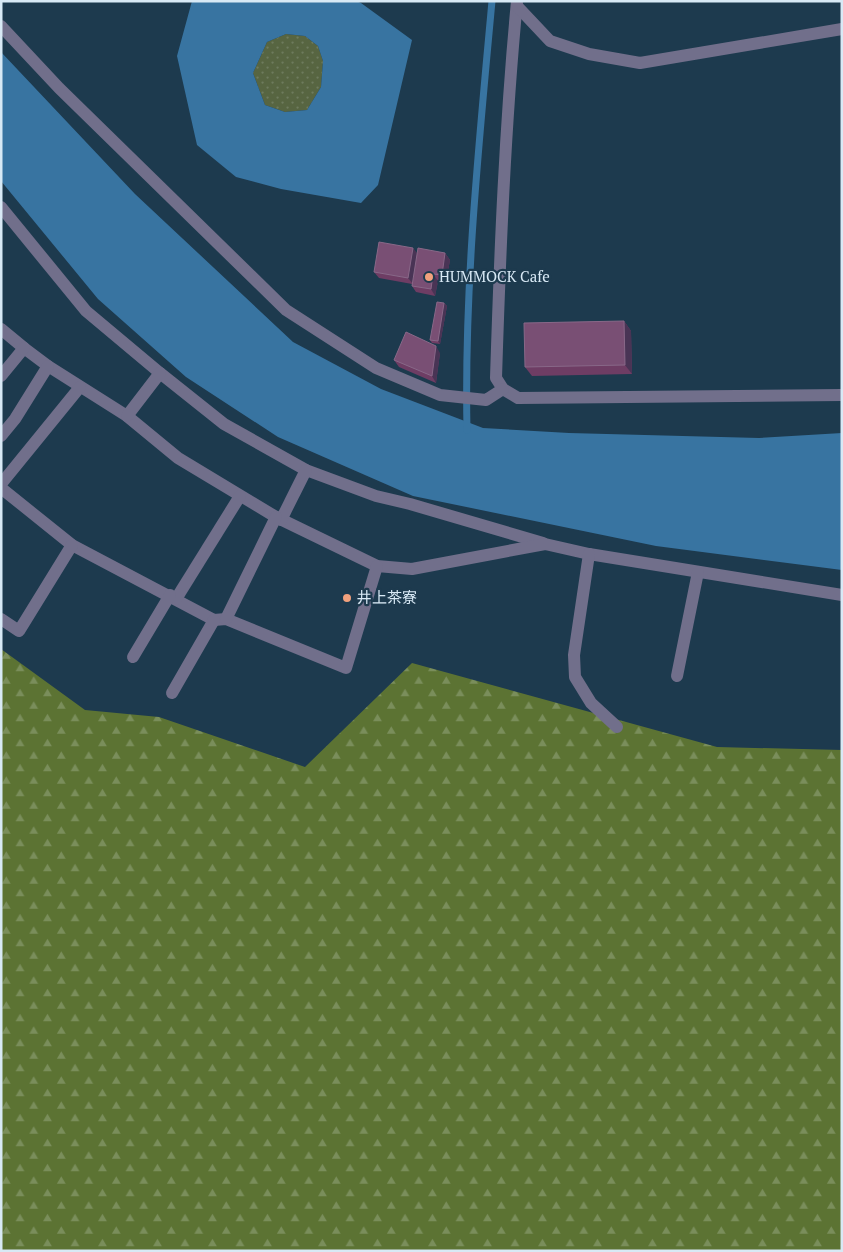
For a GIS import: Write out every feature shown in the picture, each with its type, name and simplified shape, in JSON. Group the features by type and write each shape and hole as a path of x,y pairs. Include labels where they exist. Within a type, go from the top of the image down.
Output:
{"street":[{"path":"517,4 550,42 589,54 640,63 842,29"},
{"path":"517,4 509,84 501,231 496,378 503,389 518,398 842,395"},
{"path":"1,26 59,88 286,310 376,368 440,395 486,400 503,389"},
{"path":"1,207 86,311 224,424 306,470 376,496 410,504 545,544 588,554 842,595"},
{"path":"1,329 48,366 127,416 178,458 278,518 377,566 412,569 545,544"},
{"path":"1,376 24,348"},
{"path":"1,436 16,419 48,366"},
{"path":"127,416 160,373"},
{"path":"1,484 80,386"},
{"path":"172,693 220,619 306,470"},
{"path":"1,488 72,545 220,619 346,668 377,566"},
{"path":"133,657 240,496"},
{"path":"1,619 19,632 72,545"},
{"path":"588,554 574,654 575,677 591,703 617,727"},
{"path":"677,676 698,572"}],"green space":[{"path":"286,34 305,36 318,46 323,61 321,87 307,110 285,112 265,105 253,73 267,42"},
{"path":"1,649 85,710 159,717 305,767 412,663 717,747 842,750 842,1251 1,1251"}],"water":[{"path":"192,1 356,1 361,3 412,40 378,185 361,203 281,189 236,177 197,145 177,56","holes":["286,34 305,36 318,46 323,61 321,87 307,110 285,112 265,105 253,73 267,42"]},
{"path":"1,52 135,194 293,342 381,389 483,428 569,433 759,438 842,433 842,570 656,546 413,496 278,437 186,377 98,299 1,181"}],"building":[{"path":"379,242 413,248 408,278 374,272"},
{"path":"418,248 445,253 442,275 433,274 431,289 412,286"},
{"path":"437,302 444,303 438,341 430,340"},
{"path":"624,321 625,365 525,367 524,323"},
{"path":"406,332 436,346 432,376 394,360"}],"waterway":[{"path":"467,430 468,323 473,215 492,1"}],"place":[{"name":"HUMMOCK Cafe","path":"429,277"},
{"name":"井上茶寮","path":"347,598"}]}
